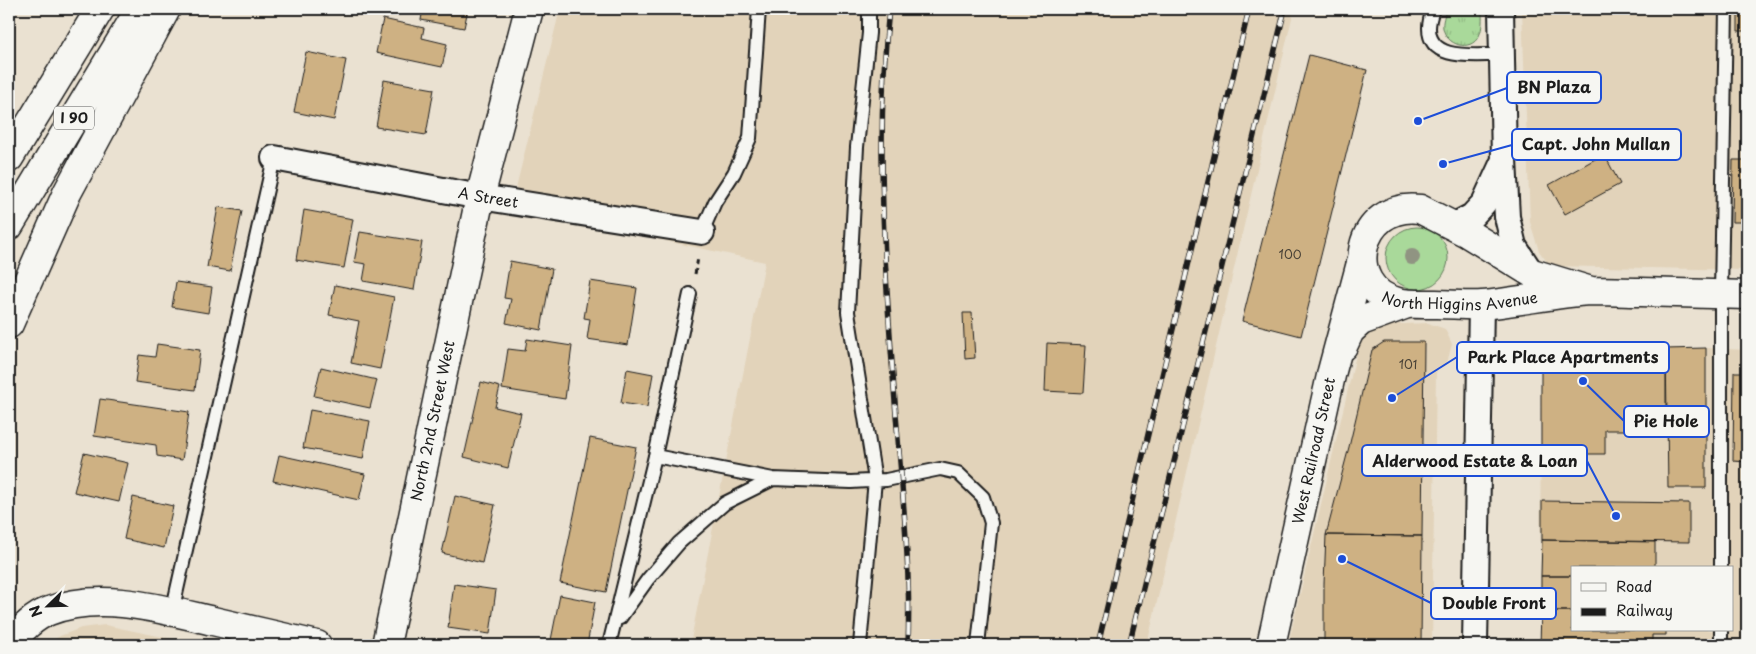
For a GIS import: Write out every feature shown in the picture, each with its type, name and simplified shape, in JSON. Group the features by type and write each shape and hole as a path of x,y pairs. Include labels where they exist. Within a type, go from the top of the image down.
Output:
{"main road":[{"path":"9,133 100,9"},
{"name":"I 90","path":"9,158 100,9"},
{"name":"I 90","path":"9,226 140,9"},
{"path":"9,324 67,193 166,9"},
{"name":"North 2nd Street West","path":"386,645 480,198 529,9"},
{"name":"North Higgins Avenue","path":"1591,291 1532,273 1453,226 1420,209 1396,210 1382,217 1371,228 1364,243 1362,259 1366,276 1376,290 1390,300 1407,304 1480,305 1591,291 1734,294"},
{"name":"West Railroad Street","path":"1271,645 1332,371 1362,259"},
{"path":"1332,371 1350,332 1361,321 1407,304"},
{"path":"9,645 32,620 48,611 71,605 103,602 154,608 317,645"}],"street":[{"path":"1501,9 1507,216 1514,246 1532,273"},
{"name":"A Street","path":"274,158 480,198 702,232"},
{"path":"1453,226 1472,216 1484,203 1504,160"},
{"path":"1475,645 1480,305"}],"lane":[{"path":"702,232 715,202 734,173 750,138 759,9"},
{"path":"860,645 875,480 848,312 857,147 869,33 869,9"},
{"path":"1433,9 1429,33 1431,39 1441,51 1450,54 1501,55"},
{"path":"1721,566 1734,294 1726,9"},
{"path":"172,612 274,158"},
{"path":"610,640 655,456 690,294"},
{"path":"655,456 773,480 851,482 886,480 940,469 958,473 983,497 991,523 978,645"},
{"path":"610,640 622,613 679,543 725,503 773,480"},
{"path":"1721,632 1721,645"}],"path":[{"path":"690,294 696,273 702,232"}],"shaded area":[{"path":"560,9 1294,9 1147,645 690,645 765,262 511,208"},
{"path":"1522,9 1747,9 1747,270 1550,266 1539,251 1530,222"},
{"path":"1428,323 1445,329 1452,344 1447,363 1436,372 1432,645 1288,645 1360,338 1379,325"},
{"path":"1706,348 1747,350 1747,645 1540,645 1541,349"},
{"path":"105,625 201,645 45,645 60,636 81,628"}],"green space":[{"path":"1446,9 1482,9 1481,30 1475,41 1470,44 1459,45 1449,39 1443,28"},
{"path":"1417,227 1429,229 1439,236 1446,246 1448,258 1446,270 1439,280 1429,287 1417,289 1405,287 1395,280 1388,270 1386,258 1388,246 1395,236 1405,229"}],"building":[{"path":"423,9 468,9 464,28 421,20"},
{"path":"1738,9 1747,9 1747,31 1738,31"},
{"path":"383,19 424,28 422,38 447,44 442,67 376,53"},
{"path":"306,52 346,60 334,120 294,112"},
{"path":"1309,55 1367,70 1301,336 1242,321"},
{"path":"384,80 434,89 426,135 376,127"},
{"path":"1604,154 1620,184 1565,214 1549,185"},
{"path":"1733,160 1747,160 1747,222 1732,222"},
{"path":"218,207 242,211 230,271 207,267"},
{"path":"304,210 353,219 344,268 296,260"},
{"path":"360,232 422,242 414,290 363,281 366,264 354,262"},
{"path":"510,261 552,269 541,330 506,323 511,299 504,298"},
{"path":"590,281 637,288 628,345 587,339 590,319 584,318"},
{"path":"176,282 212,287 208,313 172,307"},
{"path":"335,285 394,297 380,369 351,363 359,321 329,315"},
{"path":"963,313 972,313 975,358 965,359"},
{"path":"527,339 572,346 565,399 502,389 508,349 525,351"},
{"path":"1384,342 1424,342 1422,536 1326,535 1372,350"},
{"path":"1047,343 1086,345 1083,393 1045,391"},
{"path":"157,344 200,350 195,390 135,382 139,355 155,357"},
{"path":"1706,348 1706,488 1668,488 1666,349"},
{"path":"1541,349 1666,349 1666,430 1605,430 1605,454 1541,454"},
{"path":"321,367 377,380 370,408 314,396"},
{"path":"1743,367 1747,367 1747,462 1733,461 1734,372 1743,372"},
{"path":"627,369 653,374 647,407 621,403"},
{"path":"481,382 500,387 495,407 521,413 508,468 464,457"},
{"path":"100,399 189,412 182,460 157,456 156,445 94,436"},
{"path":"310,410 370,421 363,459 303,448"},
{"path":"590,438 636,447 606,592 560,583"},
{"path":"84,453 128,463 119,502 74,492"},
{"path":"279,455 365,474 359,500 273,481"},
{"path":"455,496 495,505 482,563 442,553"},
{"path":"133,497 173,506 164,548 124,539"},
{"path":"1542,501 1689,503 1689,542 1542,540"},
{"path":"1326,535 1422,536 1421,645 1324,645"},
{"path":"1542,540 1655,542 1655,566 1571,566 1571,576 1541,576"},
{"path":"1541,576 1571,576 1571,611 1541,611"},
{"path":"454,584 496,590 490,634 448,628"},
{"path":"560,595 595,602 587,645 550,645"},
{"path":"1541,611 1571,611 1571,632 1666,632 1666,635 1652,635 1652,645 1540,645"}],"railway":[{"path":"889,9 882,113 883,218 889,323 906,536 908,645"},
{"path":"1098,645 1249,9"},
{"path":"1129,645 1285,9"}],"place":[{"name":"BN Plaza","path":"1418,121"},
{"name":"Capt. John Mullan","path":"1443,164"},
{"name":"Pie Hole","path":"1583,381"},
{"name":"Park Place Apartments","path":"1392,398"},
{"name":"Alderwood Estate & Loan","path":"1616,516"},
{"name":"Double Front","path":"1342,559"}]}
